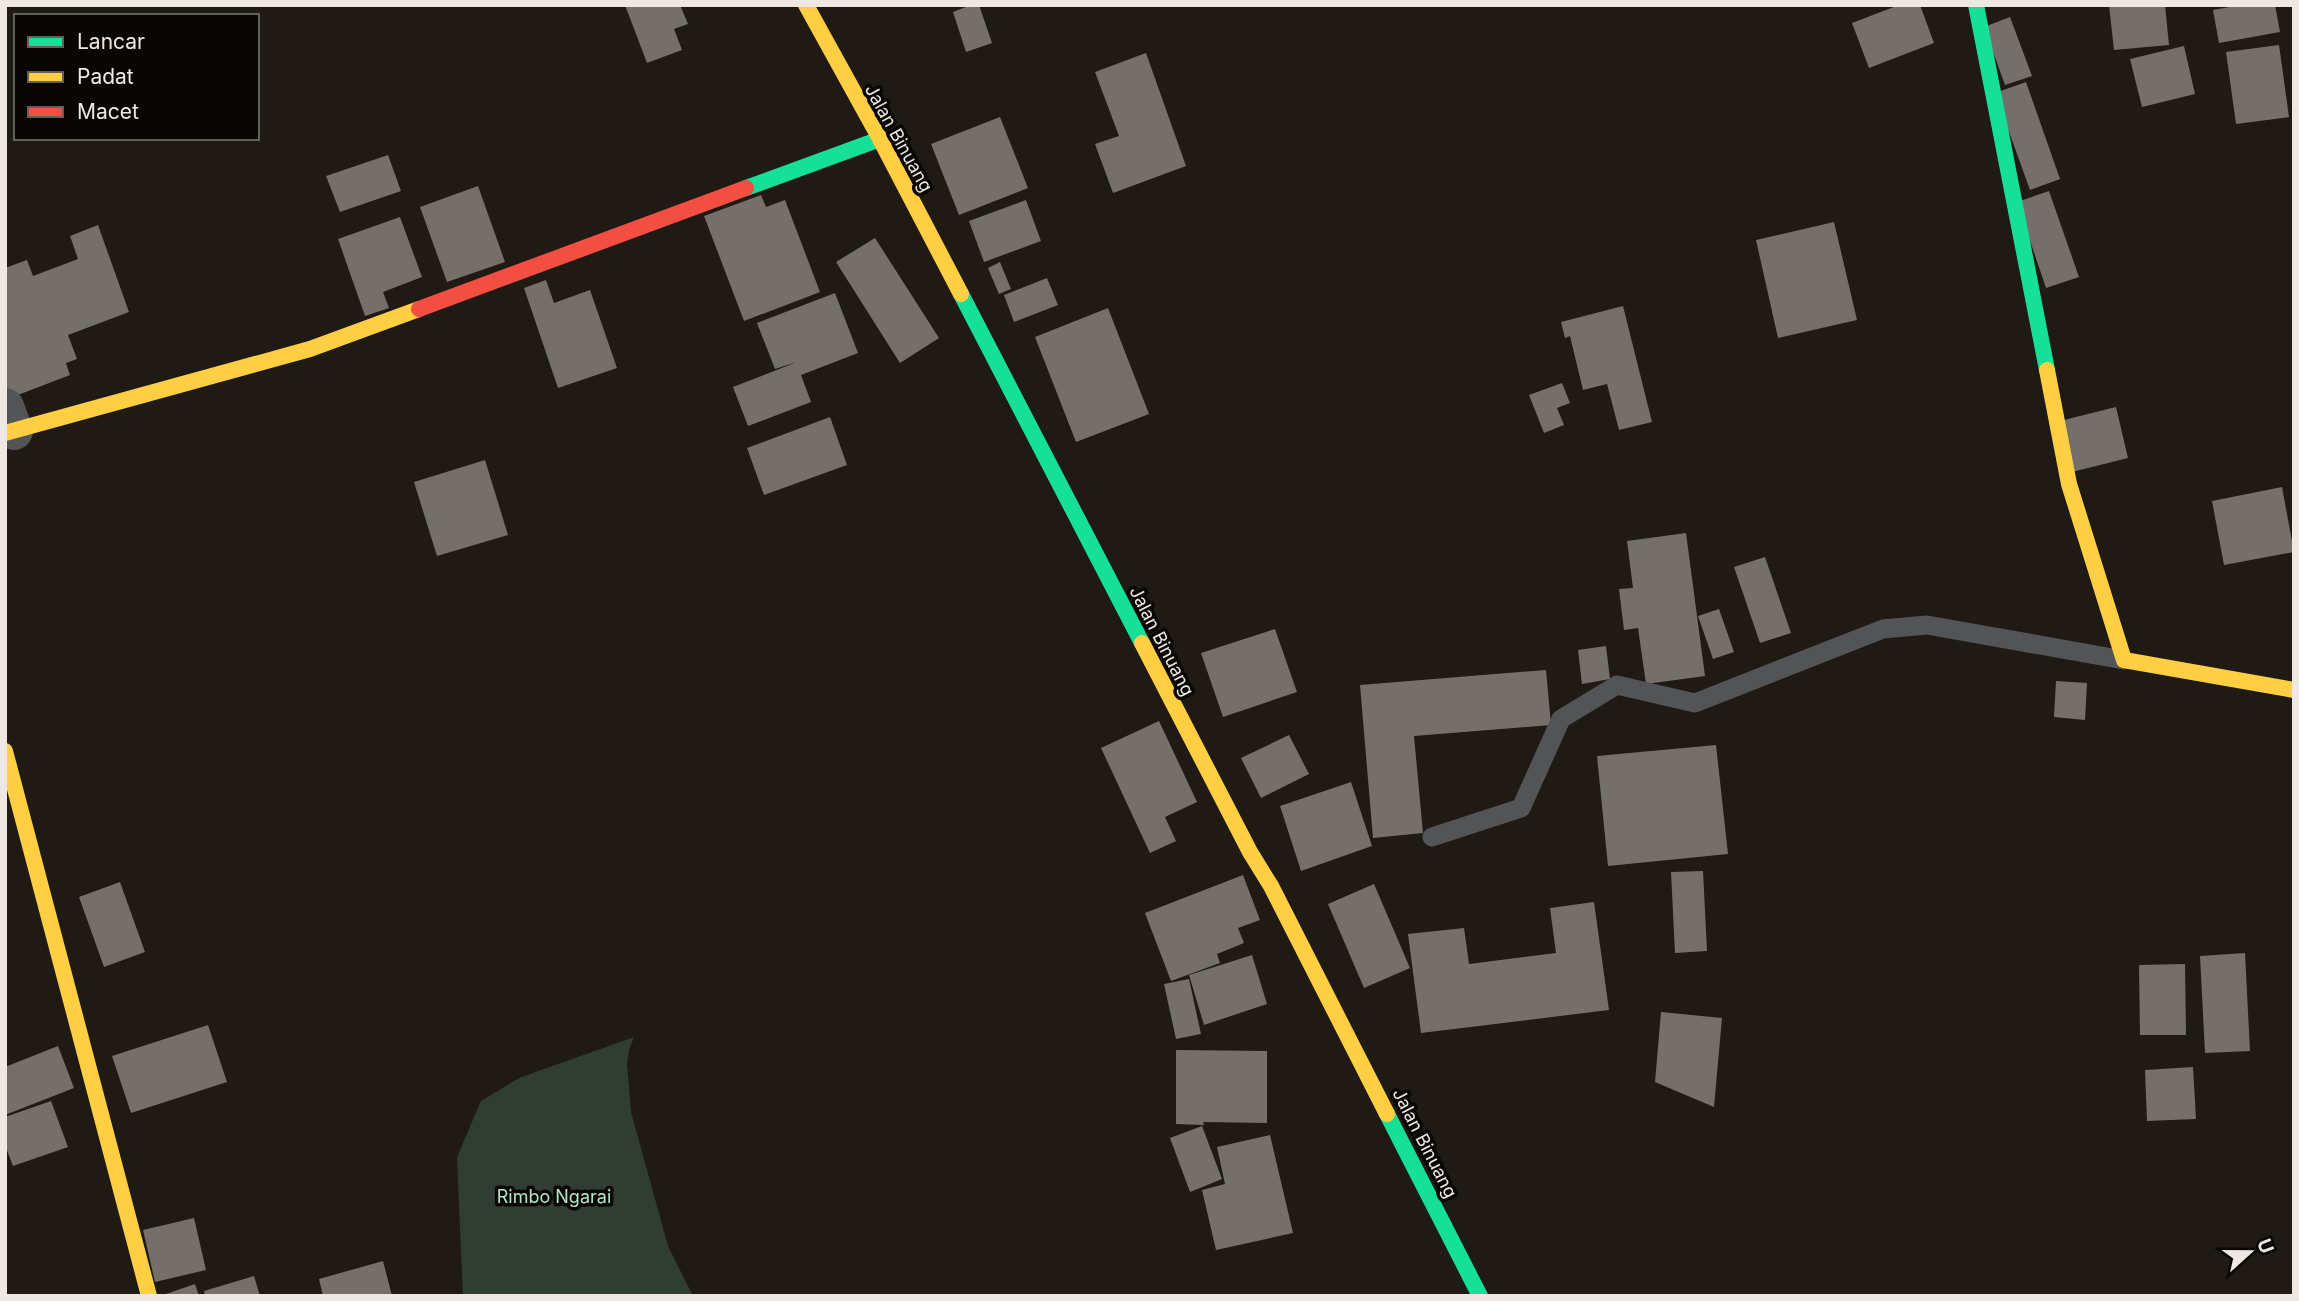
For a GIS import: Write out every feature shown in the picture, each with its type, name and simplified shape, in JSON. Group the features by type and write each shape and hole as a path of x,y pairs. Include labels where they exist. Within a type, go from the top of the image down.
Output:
{"street":[{"name":"Jalan Binuang","path":"806,5 880,139 1250,852 1271,886 1480,1296"},
{"path":"1976,5 2069,484 2124,660 2294,690"},
{"path":"8,424 310,349 880,139"},
{"path":"5,751 149,1296"}],"lane":[{"path":"1432,837 1521,808 1561,719 1617,685 1695,703 1883,629 1927,625 2124,660"}],"green space":[{"name":"Rimbo Ngarai","path":"634,1037 627,1064 631,1112 668,1246 693,1296 463,1296 457,1157 481,1101 519,1078"}],"building":[{"path":"625,5 680,5 688,24 674,29 682,50 647,63"},
{"path":"979,5 992,43 966,52 953,12"},
{"path":"1899,5 1920,5 1934,43 1869,68 1852,23"},
{"path":"2109,5 2165,5 2169,45 2114,50"},
{"path":"2241,5 2275,5 2280,32 2219,43 2213,10"},
{"path":"2010,17 2032,76 2005,85 1984,27"},
{"path":"2279,45 2289,117 2236,124 2226,52"},
{"path":"2184,46 2195,94 2142,107 2130,59"},
{"path":"1146,53 1186,166 1113,193 1095,144 1119,136 1095,72"},
{"path":"2026,82 2060,179 2030,190 1995,93"},
{"path":"1000,117 1028,188 959,215 931,144"},
{"path":"388,155 401,191 340,212 326,176"},
{"path":"478,186 505,262 447,282 420,207"},
{"path":"2049,191 2079,277 2046,288 2017,202"},
{"path":"761,195 766,207 785,200 820,292 744,321 704,216"},
{"path":"1026,200 1041,241 984,262 969,221"},
{"path":"400,217 422,277 383,292 389,308 365,316 338,239"},
{"path":"1834,222 1857,320 1778,338 1756,240"},
{"path":"98,225 129,312 68,335 77,359 66,363 70,375 10,398 5,386 5,268 27,260 33,276 78,259 70,236"},
{"path":"875,238 939,338 900,363 836,262"},
{"path":"1000,262 1011,289 999,294 988,268"},
{"path":"1047,278 1058,305 1014,322 1004,295"},
{"path":"546,280 554,303 590,290 617,368 558,388 524,288"},
{"path":"835,293 858,353 801,375 811,402 748,426 733,387 797,362 775,369 757,323"},
{"path":"1623,306 1652,422 1619,430 1607,384 1583,390 1570,336 1565,338 1561,322"},
{"path":"1108,308 1149,414 1076,442 1035,337"},
{"path":"1562,383 1570,403 1557,408 1564,425 1544,433 1529,395"},
{"path":"2116,407 2128,458 2072,472 2060,421"},
{"path":"830,417 847,465 764,495 747,448"},
{"path":"485,460 508,535 437,556 414,482"},
{"path":"2282,487 2294,552 2224,565 2212,501"},
{"path":"1686,533 1705,676 1646,684 1638,628 1624,630 1619,589 1633,588 1627,541"},
{"path":"1765,557 1791,633 1760,643 1734,567"},
{"path":"1719,609 1734,652 1713,659 1698,616"},
{"path":"1275,629 1297,692 1223,717 1201,653"},
{"path":"1606,646 1610,679 1582,684 1578,650"},
{"path":"1546,670 1551,725 1414,736 1423,833 1373,838 1360,685"},
{"path":"2056,681 2087,683 2085,720 2054,717"},
{"path":"1159,721 1197,802 1165,817 1176,841 1150,853 1101,748"},
{"path":"1289,735 1309,774 1261,798 1241,758"},
{"path":"1716,745 1728,854 1608,866 1597,756"},
{"path":"1351,782 1372,846 1301,871 1280,806"},
{"path":"1703,871 1707,951 1675,953 1671,872"},
{"path":"1243,875 1260,920 1238,928 1244,943 1217,954 1220,963 1171,981 1145,913"},
{"path":"120,882 145,952 104,967 79,897"},
{"path":"1374,884 1410,968 1364,988 1328,904"},
{"path":"1594,902 1609,1010 1421,1033 1408,934 1464,928 1469,964 1556,953 1550,908"},
{"path":"2245,953 2250,1051 2205,1053 2200,956"},
{"path":"1252,955 1267,1004 1204,1025 1189,975"},
{"path":"2185,964 2186,1035 2140,1035 2139,965"},
{"path":"1189,979 1201,1034 1176,1039 1164,984"},
{"path":"1661,1012 1722,1018 1714,1107 1655,1082"},
{"path":"208,1025 227,1082 131,1113 112,1056"},
{"path":"58,1046 74,1088 5,1115 5,1067"},
{"path":"1176,1050 1267,1051 1267,1123 1176,1124"},
{"path":"2193,1067 2196,1119 2147,1121 2145,1070"},
{"path":"51,1101 68,1147 13,1166 5,1145 5,1117"},
{"path":"1202,1126 1222,1179 1190,1192 1170,1138"},
{"path":"1270,1135 1293,1233 1216,1250 1202,1190 1225,1184 1217,1147"},
{"path":"194,1218 206,1270 155,1282 143,1230"},
{"path":"383,1261 392,1296 323,1296 319,1279"},
{"path":"254,1276 260,1296 205,1296 204,1291"},
{"path":"195,1284 199,1296 163,1296 163,1295"}],"traffic: fast":[{"path":"1976,5 2047,370"},
{"path":"746,188 880,139"},
{"path":"961,294 1142,643"},
{"path":"1387,1114 1480,1296"}],"traffic: slow":[{"path":"806,5 961,294"},
{"path":"5,433 310,349 419,309"},
{"path":"2047,370 2069,484 2124,660 2294,690"},
{"path":"1142,643 1250,852 1271,886 1387,1114"},
{"path":"5,751 149,1296"}],"traffic: jam":[{"path":"419,309 746,188"}]}
